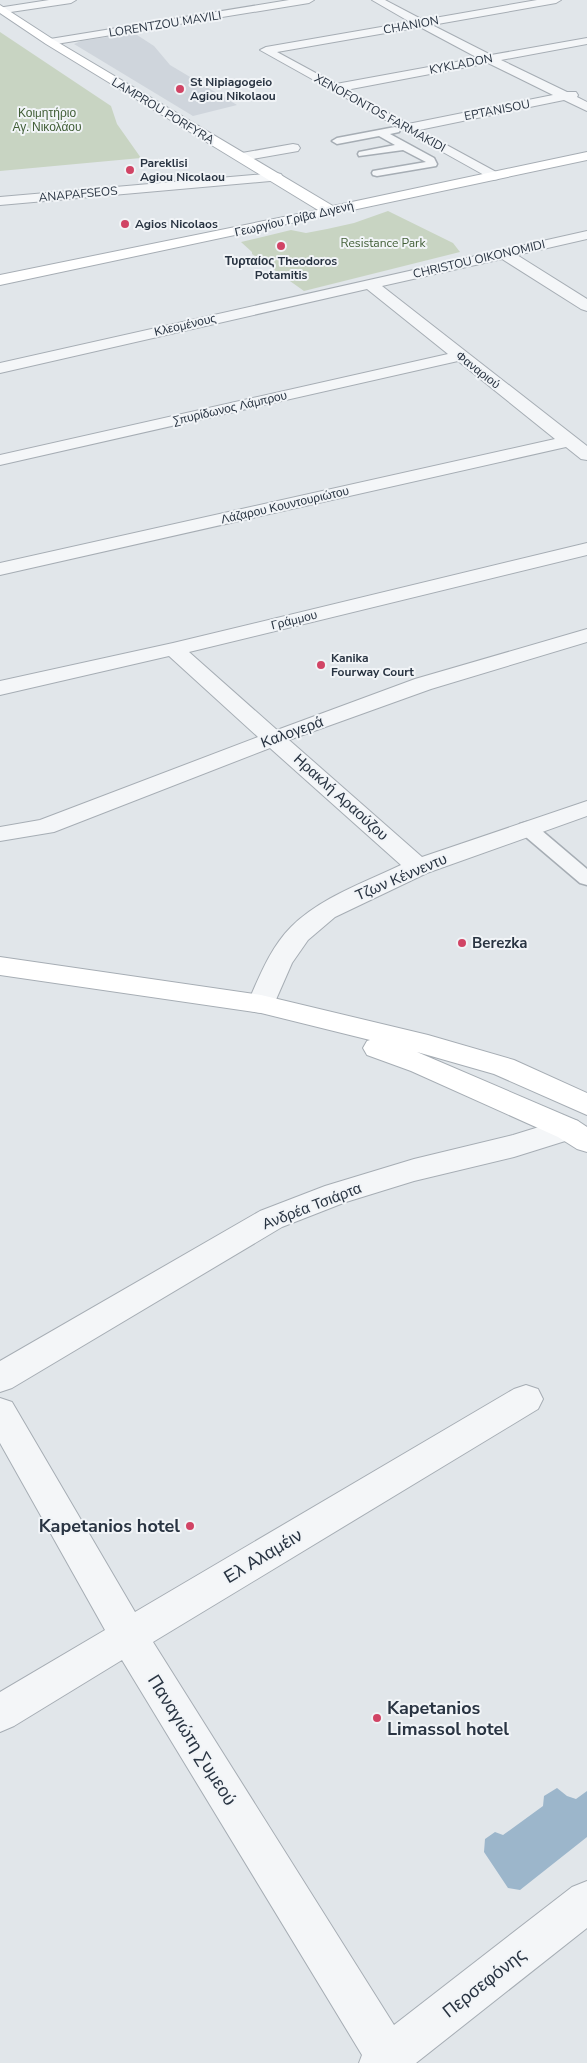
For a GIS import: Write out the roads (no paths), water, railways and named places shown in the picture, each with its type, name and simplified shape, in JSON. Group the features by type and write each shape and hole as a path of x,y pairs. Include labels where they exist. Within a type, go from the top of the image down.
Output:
{"main road":[{"name":"LAMPROU PORFYRA","path":"2,9 50,42 329,210"},
{"name":"Γεωργίου Γρίβα Διγενή","path":"0,280 587,156"},
{"path":"0,966 261,1004 428,1045 504,1067 587,1105"},
{"path":"261,1004 421,1064 577,1135"}],"street":[{"path":"2,9 71,0"},
{"name":"LORENTZOU MAVILI","path":"50,42 309,0"},
{"path":"377,0 489,59 587,107"},
{"name":"CHANION","path":"266,50 556,0"},
{"name":"KYKLADON","path":"335,88 587,41"},
{"name":"XENOFONTOS FARMAKIDI","path":"266,50 493,176"},
{"name":"EPTANISOU","path":"407,128 587,92"},
{"path":"242,157 293,148"},
{"name":"ANAPAFSEOS","path":"0,201 276,177"},
{"name":"CHRISTOU OIKONOMIDI","path":"370,284 587,235"},
{"path":"503,254 587,306"},
{"name":"Φαναριού","path":"370,284 587,455"},
{"name":"Κλεομένους","path":"0,368 370,284"},
{"name":"Σπυρίδωνος Λάμπρου","path":"0,460 460,356"},
{"name":"Λάζαρου Κουντουριώτου","path":"0,569 569,441"},
{"name":"Γράμμου","path":"0,688 173,649 587,549"},
{"name":"Καλογερά","path":"0,834 46,827 275,738 423,684 587,635"},
{"name":"Ηρακλή Αραούζου","path":"173,649 418,867"},
{"name":"Τζων Κέννεντυ","path":"261,1004 280,961 299,934 326,911 418,867 587,808"},
{"name":"Ανδρέα Τσιάρτα","path":"0,1378 271,1219 336,1194 388,1178 514,1146 577,1135"},
{"name":"Ελ Αλαμέιν","path":"0,1713 526,1399"},
{"name":"Παναγιώτη Συμεού","path":"0,1412 129,1637 387,2061"},
{"name":"Περσεφόνης","path":"387,2061 587,1902"}],"lane":[{"path":"337,141 407,128"},
{"path":"377,173 432,164 430,160 382,133"},
{"path":"363,154 406,146"},
{"path":"527,828 587,879"}],"water":[{"path":"557,1788 567,1796 576,1799 587,1791 587,1837 520,1890 508,1888 484,1852 485,1839 495,1832 503,1835 543,1806 544,1796"}],"place":[{"name":"St Nipiagogeio Agiou Nikolaou","path":"180,89"},
{"name":"Pareklisi Agiou Nicolaou","path":"130,170"},
{"name":"Agios Nicolaos","path":"125,224"},
{"name":"Τυρταίος Theodoros Potamitis","path":"281,246"},
{"name":"Kanika Fourway Court","path":"321,665"},
{"name":"Berezka","path":"462,943"},
{"name":"Kapetanios hotel","path":"190,1526"},
{"name":"Kapetanios Limassol hotel","path":"377,1718"}],"park label":[{"name":"Κοιμητήριο Αγ. Νικολάου","path":"47,120"},
{"name":"Resistance Park","path":"383,243"}]}
